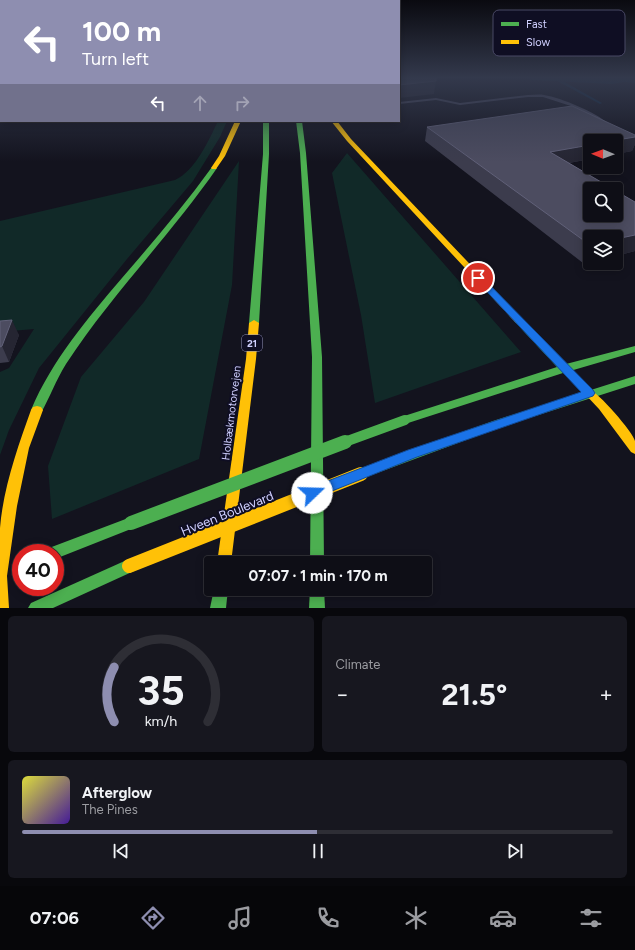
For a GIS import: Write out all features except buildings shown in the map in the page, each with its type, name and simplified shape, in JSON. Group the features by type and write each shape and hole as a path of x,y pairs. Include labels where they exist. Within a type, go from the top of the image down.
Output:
{"main road":[{"path":"1,608 10,506 23,448 40,402 62,362 101,309 198,192 222,156 238,122"},
{"name":"Holbækmotorvejen","path":"225,556 251,359 266,154 266,122"},
{"path":"299,122 317,357 317,556"},
{"path":"335,122 349,140 568,372"},
{"path":"64,549 279,466 405,420 568,372 579,364 635,349"},
{"name":"Hveen Boulevard","path":"36,608 129,566 412,454 587,391 635,380"},
{"path":"587,391 602,406 635,449"},
{"path":"218,608 219,596"},
{"path":"317,596 317,608"}],"lane":[{"path":"573,105 597,117 612,127"}],"green space":[{"path":"218,122 227,122 220,137 193,181 127,259 39,368 9,430 0,455 0,372 9,368 34,329 0,332 0,221 175,180 189,170 206,146"},
{"path":"347,153 521,352 375,403 361,315 332,173"},
{"path":"239,161 232,285 199,459 52,519 48,466 81,377 144,302"}],"traffic: fast":[{"path":"254,323 266,154 266,122"},
{"path":"299,122 303,153 317,357 317,556"},
{"path":"37,410 51,380 82,334 183,211 214,168"},
{"path":"519,321 565,370"},
{"path":"405,420 579,364 635,349"},
{"path":"361,474 497,424 635,380"},
{"path":"131,523 279,466 405,420"},
{"path":"64,549 131,523"},
{"path":"36,608 129,566"},
{"path":"218,608 220,596"},
{"path":"317,596 317,608"}],"traffic: slow":[{"path":"214,168 222,156 238,122"},
{"path":"335,122 349,140 519,321"},
{"path":"225,556 251,359 254,323"},
{"path":"589,393 603,406 635,449"},
{"path":"0,576 10,506 23,448 37,410"},
{"path":"129,566 361,474"},
{"path":"0,576 1,608"}],"route":[{"path":"312,493 412,454 589,393 565,370 478,278"}]}
